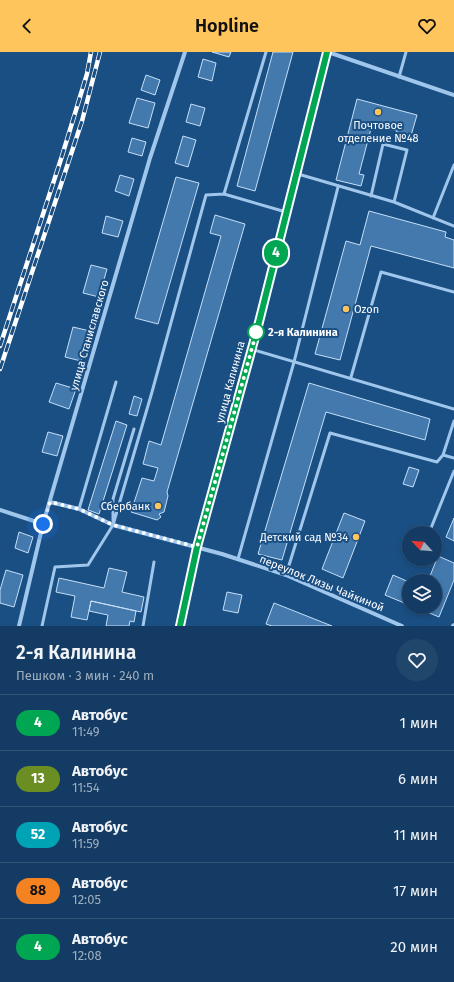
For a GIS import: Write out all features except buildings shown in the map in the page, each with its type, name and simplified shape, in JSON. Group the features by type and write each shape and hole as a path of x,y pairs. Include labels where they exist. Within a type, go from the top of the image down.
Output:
{"main road":[{"name":"улица Калинина","path":"180,626 197,547 252,349 328,52"}],"street":[{"name":"улица Станиславского","path":"19,626 43,524 150,158 185,52"},
{"path":"328,52 399,78 454,95"},
{"name":"переулок Лизы Чайкиной","path":"50,502 79,509 113,525 197,547 286,575 402,626"},
{"path":"0,510 43,524"}],"lane":[{"path":"224,194 266,52"},
{"path":"399,78 406,52"},
{"path":"371,196 383,144 407,150 394,202"},
{"path":"433,218 454,165"},
{"path":"297,174 394,202 454,226"},
{"path":"238,559 294,362 338,187"},
{"path":"42,626 55,567 88,564 113,525 152,392 206,195 224,194 287,212"},
{"path":"351,377 381,272 454,292"},
{"path":"252,349 351,377 454,409"},
{"path":"79,509 116,382"},
{"path":"286,575 330,433 437,462 443,455 454,421"},
{"path":"113,525 113,499 134,429"},
{"path":"443,455 454,458"},
{"path":"432,526 454,471"},
{"path":"143,626 154,562"}],"railway":[{"path":"0,346 62,156 87,74 91,52"},
{"path":"0,369 82,121 100,52"}],"bus line":[{"name":"4","path":"180,626 197,547 257,330 327,52"}],"place":[{"name":"Почтовое отделение №48","path":"378,112"},
{"name":"Ozon","path":"346,309"},
{"name":"2-я Калинина","path":"256,332"},
{"name":"Сбербанк","path":"158,506"},
{"name":"Детский сад №34","path":"356,537"}],"route":[{"path":"43,524 50,502 79,509 113,525 197,547 257,330 256,332"}]}
